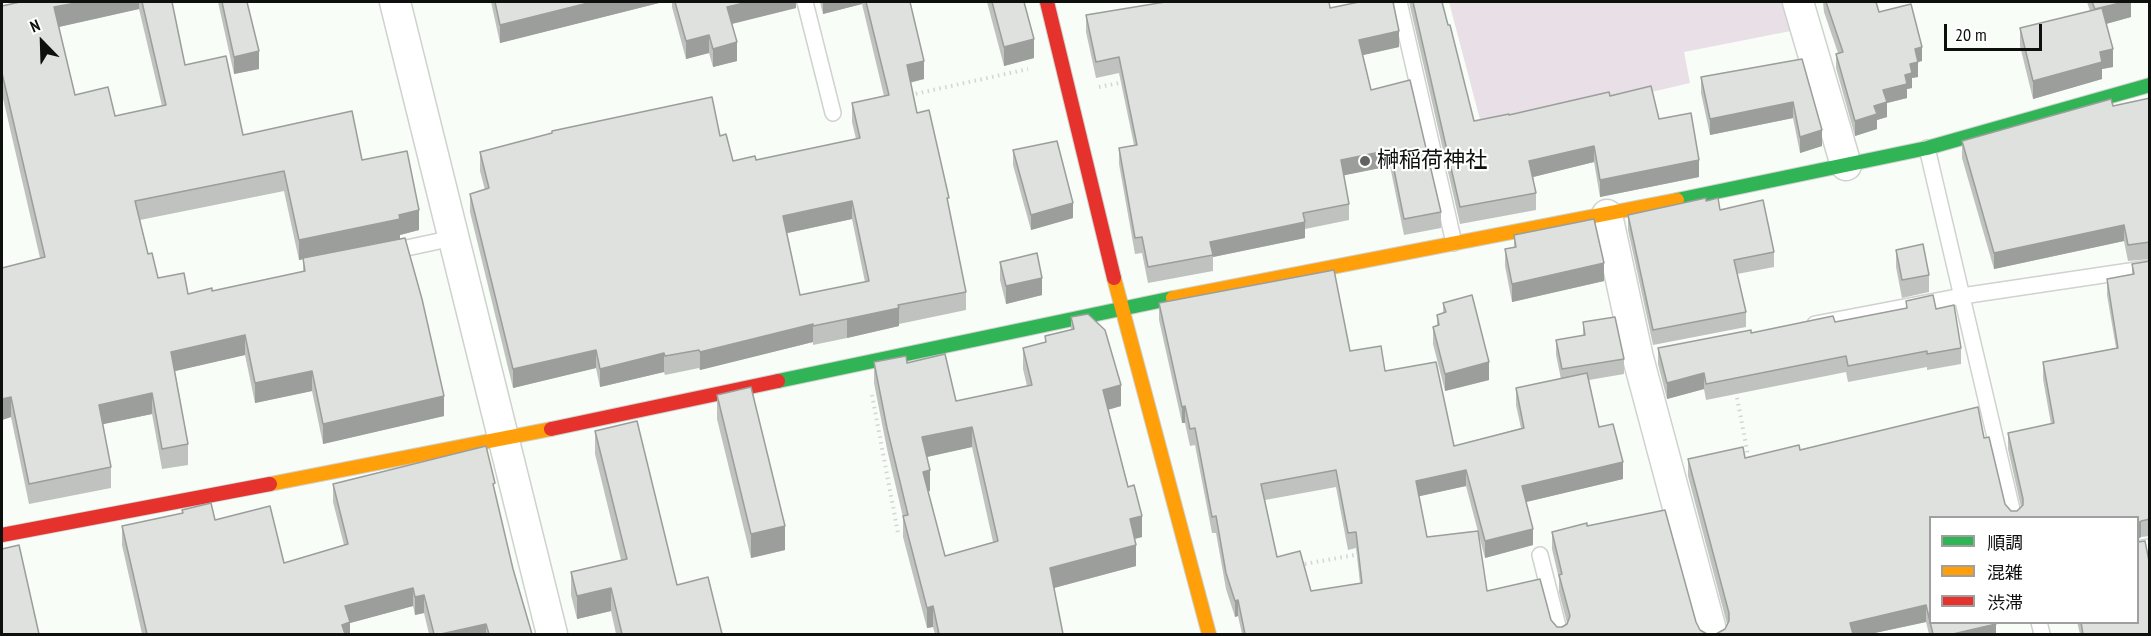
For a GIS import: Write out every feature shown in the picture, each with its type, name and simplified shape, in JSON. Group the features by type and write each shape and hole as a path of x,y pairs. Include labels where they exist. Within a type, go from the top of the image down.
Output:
{"street":[{"path":"395,2 552,634"},
{"path":"1047,2 1121,308 1209,634"},
{"path":"1798,2 1846,165"},
{"path":"2,535 502,439 1121,308 1606,215 1846,165 1927,148 2150,85"},
{"path":"1606,215 1644,357 1712,634"}],"lane":[{"path":"805,2 833,113"},
{"path":"1399,2 1454,243"},
{"path":"1927,148 2014,516"},
{"path":"372,255 453,238"},
{"path":"1797,327 1962,296 2150,268"},
{"path":"1540,555 1560,634"}],"path":[{"path":"902,97 1061,61"},
{"path":"1069,93 1126,82"},
{"path":"866,362 898,533"},
{"path":"1735,387 1750,468"},
{"path":"1297,566 1365,553"}],"shaded area":[{"path":"1449,2 1798,2 1806,28 1684,52 1690,83 1483,131"}],"building":[{"path":"20,2 81,2 54,7 75,95 108,87 115,116 166,105 142,2 172,2 185,65 226,56 243,135 352,111 362,160 407,151 419,210 399,215 400,219 299,240 284,171 135,201 148,254 152,253 158,278 184,273 188,294 305,271 303,258 405,238 422,299 444,396 323,424 312,371 255,383 245,335 171,352 188,444 162,449 152,393 99,405 111,467 29,484 11,397 2,399 2,268 45,257 2,73 2,6"},
{"path":"222,2 247,2 259,51 234,57"},
{"path":"495,2 592,2 500,25"},
{"path":"675,2 748,2 727,7 737,42 713,49 709,35 686,41"},
{"path":"866,2 910,2 924,61 907,65 917,113 929,110 949,198 947,198 966,292 898,305 899,308 847,319 813,326 813,324 700,352 699,350 665,356 664,353 600,369 596,350 513,369 470,194 489,188 480,152 552,133 552,131 712,97 720,136 726,134 733,161 755,156 756,160 860,138 852,103 889,95","holes":["852,201 869,281 800,295 783,216"]},
{"path":"992,2 1024,2 1034,39 1004,47"},
{"path":"1165,2 1329,2 1330,8 1359,2 1393,2 1399,31 1359,40 1371,90 1410,80 1441,212 1404,219 1390,150 1341,160 1349,204 1303,213 1305,222 1210,242 1213,255 1148,267 1142,237 1135,238 1119,148 1137,145 1119,57 1096,62 1086,15"},
{"path":"1413,2 1442,2 1474,121 1609,92 1610,96 1651,86 1659,119 1691,113 1699,160 1600,180 1594,146 1529,161 1536,193 1460,207"},
{"path":"1826,2 1876,2 1879,12 1911,4 1922,47 1915,49 1918,62 1910,64 1912,73 1905,75 1907,84 1883,90 1887,102 1874,106 1877,114 1855,121 1836,54 1843,52"},
{"path":"2092,2 2124,2 2095,9"},
{"path":"2102,8 2113,49 2100,52 2102,62 2033,81 2020,28"},
{"path":"1802,59 1822,130 1800,137 1793,102 1710,119 1701,77"},
{"path":"2150,98 2150,242 2128,245 2124,225 1994,253 1962,141 2111,99 2113,106"},
{"path":"1057,141 1073,203 1031,215 1013,150"},
{"path":"1706,198 1706,201 1718,198 1720,210 1763,200 1774,252 1734,260 1746,312 1653,330 1628,215"},
{"path":"1594,219 1604,263 1512,284 1505,249 1516,247 1514,235"},
{"path":"1923,244 1929,275 1902,280 1896,250"},
{"path":"1037,253 1042,278 1006,286 1000,262"},
{"path":"2150,261 2150,519 2139,522 2139,516 1929,516 1929,618 1926,605 1850,623 1853,634 1716,634 1725,629 1729,621 1729,613 1688,459 1743,447 1745,458 1799,445 1800,450 1978,407 1984,438 1989,437 2005,504 2011,511 2017,511 2023,505 2023,499 2008,433 2054,423 2043,362 2118,348 2107,279 2134,274 2132,264"},
{"path":"1334,270 1350,351 1381,346 1385,371 1436,362 1454,446 1524,428 1516,388 1587,373 1599,427 1613,424 1623,462 1522,486 1533,529 1485,541 1466,470 1416,481 1427,537 1478,531 1487,591 1540,579 1551,620 1557,627 1562,627 1567,624 1570,616 1559,575 1562,574 1552,532 1587,523 1587,526 1665,510 1700,630 1707,634 1245,634 1238,600 1235,601 1226,573 1216,516 1212,517 1195,428 1190,429 1185,406 1182,407 1159,303","holes":["1336,470 1348,533 1356,532 1362,583 1311,591 1300,551 1277,557 1261,484"]},
{"path":"1472,295 1489,362 1445,374 1433,327 1439,325 1437,315 1446,312 1443,303"},
{"path":"1933,295 1936,309 1954,305 1961,348 1927,354 1927,351 1848,366 1846,356 1706,384 1704,373 1667,383 1658,348 1751,330 1751,333 1833,316 1835,322 1907,308 1906,301"},
{"path":"1088,314 1105,330 1121,385 1103,390 1128,487 1134,485 1142,516 1130,519 1136,545 1050,568 1063,634 939,634 933,606 927,608 903,516 908,515 874,362 906,356 907,363 945,354 956,401 1032,385 1023,348 1046,342 1045,336 1074,329 1071,317","holes":["972,427 998,541 945,556 923,472 930,470 922,437"]},
{"path":"1615,317 1624,359 1562,369 1556,340 1585,335 1583,322"},
{"path":"751,387 785,526 751,534 717,395"},
{"path":"637,421 677,585 708,577 722,634 622,634 611,588 577,596 571,572 627,559 595,431"},
{"path":"486,446 513,569 532,634 489,634 486,624 434,634 424,595 415,597 413,588 345,606 350,622 342,625 345,634 147,634 122,526 183,513 182,510 211,503 215,520 270,506 284,563 348,544 333,484"},
{"path":"2145,541 2150,566 2150,634 2083,634 2081,624 2139,624 2139,542"},
{"path":"19,545 39,634 2,634 2,549"},
{"path":"1930,624 1996,624 1953,634 1933,634"}],"traffic: fast":[{"path":"1677,200 1927,148 2150,85"},
{"path":"778,381 1173,298"}],"traffic: slow":[{"path":"1173,298 1677,200"},
{"path":"1114,278 1209,634"},
{"path":"270,484 551,429"}],"traffic: jam":[{"path":"1047,2 1114,278"},
{"path":"551,429 778,381"},
{"path":"2,535 270,484"}],"place":[{"name":"榊稲荷神社","path":"1365,161"}]}
